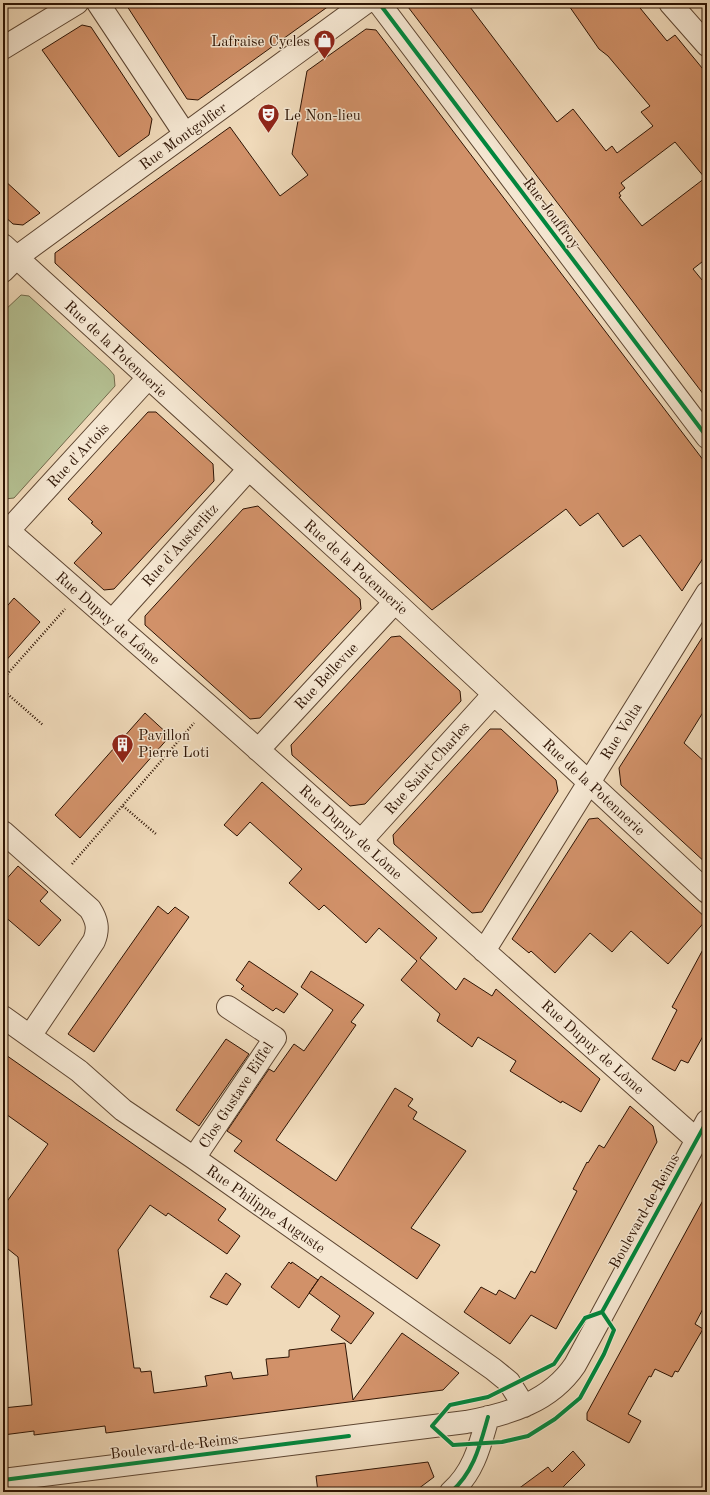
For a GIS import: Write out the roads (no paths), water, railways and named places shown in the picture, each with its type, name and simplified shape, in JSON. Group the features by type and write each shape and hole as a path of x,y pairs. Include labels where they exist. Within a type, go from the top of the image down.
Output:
{"street":[{"path":"3,48 77,3"},
{"path":"98,3 185,134"},
{"name":"Rue Montgolfier","path":"8,258 185,134 365,3"},
{"name":"Rue Jouffroy","path":"379,3 707,437"},
{"path":"670,3 707,45"},
{"name":"Rue de la Potennerie","path":"8,258 148,378 394,602 707,892"},
{"name":"Rue d'Artois","path":"6,529 148,378"},
{"name":"Rue d'Austerlitz","path":"112,621 248,470"},
{"name":"Rue Dupuy de Lôme","path":"6,529 209,706 697,1140"},
{"name":"Rue Volta","path":"484,951 707,593"},
{"name":"Rue Bellevue","path":"258,750 394,602"},
{"name":"Rue Saint-Charles","path":"361,841 494,694"},
{"path":"3,832 90,909 98,929 97,935 30,1036"},
{"name":"Clos Gustave Eiffel","path":"194,1158 275,1038 228,1007"},
{"name":"Rue Philippe Auguste","path":"3,1017 79,1071 123,1110 194,1158 493,1369 509,1382 524,1406"},
{"name":"Boulevard de Reims","path":"3,1480 460,1422 488,1417 524,1406 553,1390 570,1372 707,1121"},
{"path":"451,1492 468,1475 472,1467 488,1417"}],"place":[{"name":"Lafraise Cycles","path":"325,60"},
{"name":"Le Non-lieu","path":"268,134"},
{"name":"Pavillon Pierre Loti","path":"123,764"}]}
